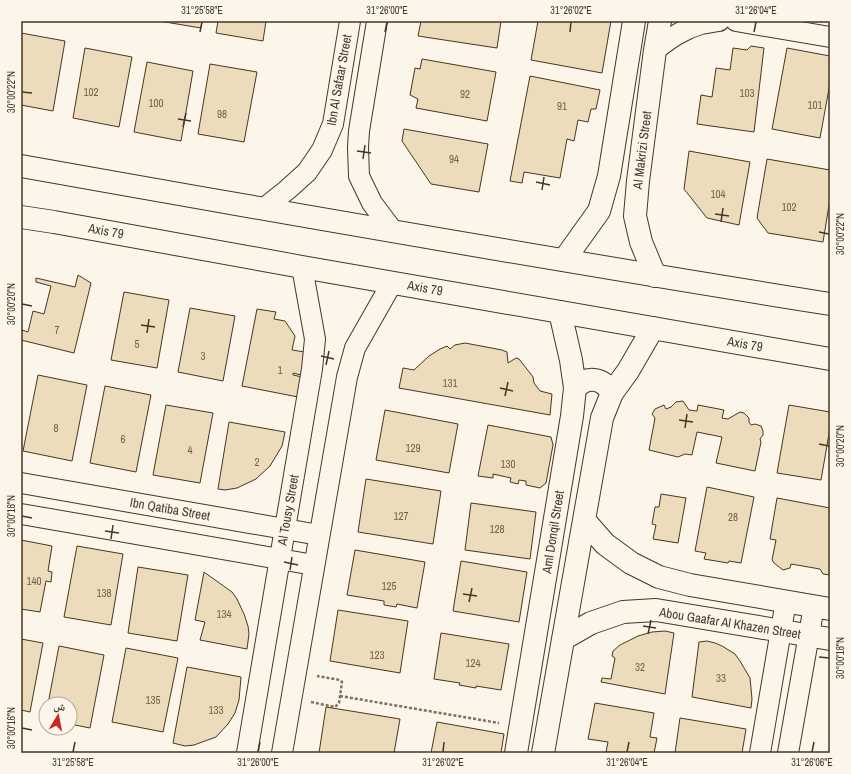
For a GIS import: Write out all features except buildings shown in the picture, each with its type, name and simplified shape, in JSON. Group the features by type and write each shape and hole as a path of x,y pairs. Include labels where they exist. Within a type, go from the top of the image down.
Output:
{"street":[{"name":"Ibn Al Safaar Street","path":"262,208 287,190 307,172 322,150 333,124 350,21"},
{"path":"377,21 359,132 359,176 372,203 392,231"},
{"name":"Al Makrizi Street","path":"564,260 599,211 609,176 634,21"},
{"name":"Al Makrizi Street","path":"655,276 641,242 635,216 638,181 660,21"},
{"path":"655,50 684,30 701,24 720,21"},
{"path":"736,21 830,37"},
{"path":"21,166 655,276 830,304"},
{"path":"609,176 615,182 623,184 631,184 638,181"},
{"name":"Axis 79","path":"21,217 830,359"},
{"name":"Al Tousy Street","path":"247,753 312,369 315,339 302,267"},
{"path":"282,753 346,377 355,348 392,283"},
{"name":"Aml Donqil Street","path":"516,753 572,416 575,388 571,360 560,312"},
{"path":"543,753 602,418 612,393 628,371 653,328"},
{"path":"575,388 580,383 587,380 595,380 602,382 612,393"},
{"name":"Ibn Qatiba Street","path":"21,483 319,535"},
{"path":"21,514 314,565"},
{"path":"584,520 606,544 631,563 659,577 690,585 822,607 808,635 788,753"},
{"path":"760,753 786,601"},
{"name":"Abou Gaafar Al Khazen Street","path":"563,639 591,622 623,612 656,610 830,639"}],"path":[{"path":"291,699 335,707 340,696 342,683 340,680 296,672"},
{"path":"340,696 521,727"}]}
